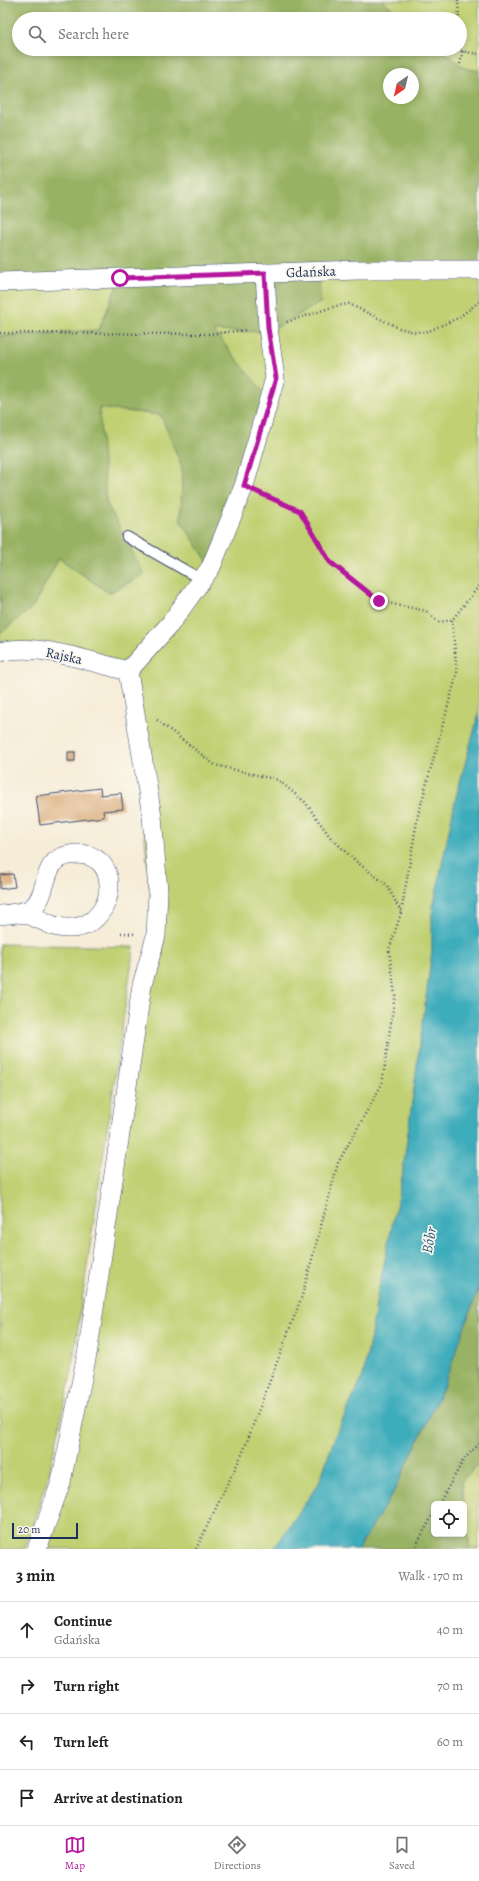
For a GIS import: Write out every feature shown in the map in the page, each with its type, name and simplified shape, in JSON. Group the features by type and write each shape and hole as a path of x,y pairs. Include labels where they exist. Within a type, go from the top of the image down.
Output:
{"street":[{"name":"Gdańska","path":"0,282 399,269 479,270"},
{"path":"37,1549 61,1482 88,1350 142,985 156,936 158,891 152,816 128,671 170,624 211,567 244,486 276,378 268,328 265,273"},
{"name":"Rajska","path":"0,652 8,650 43,651 128,671"},
{"path":"83,854 96,859 107,871 110,885 108,899 96,918 85,925 72,928 54,928 34,916 8,914 32,908 35,905 49,869 57,861 68,855 83,854"}],"lane":[{"path":"127,537 202,580"}],"path":[{"path":"458,0 459,12"},
{"path":"467,52 479,54"},
{"path":"460,64 462,56"},
{"path":"244,486 300,511 330,562 379,601 426,611 439,622 452,620 479,586"},
{"path":"196,1549 243,1452 302,1296 338,1163 382,1084 395,994 389,950 402,913 418,814 457,673 452,620"},
{"path":"133,701 215,765 278,780 305,802 331,838 386,886 402,913"},
{"path":"121,933 140,934"},
{"path":"441,1501 464,1459 479,1444"},
{"path":"414,1549 431,1518"}],"green space":[{"path":"0,0 382,0 397,12 12,12 12,56 449,56 464,68 479,71 479,270 318,272 321,302 269,332 214,331 269,399 211,567 181,521 182,467 161,415 99,408 106,502 144,574 109,593 59,558 32,608 0,633 0,336 99,330 120,278 0,282"},
{"path":"382,0 479,0 479,71 464,68 449,56 467,56 467,12 397,12"},
{"path":"479,270 479,713 456,797 432,913 432,952 402,1178 377,1298 363,1376 336,1434 319,1483 274,1549 37,1549 61,1482 155,937 128,671 0,652 0,633 32,608 59,558 109,593 144,574 106,502 98,408 161,415 182,467 181,521 213,330 269,332 318,271"},
{"path":"120,278 99,330 0,336 0,282"},
{"path":"0,944 134,947 71,1375 49,1474 25,1549 0,1549"},
{"path":"479,1287 479,1463 461,1482 464,1501 431,1501 431,1537 467,1537 467,1527 470,1549 358,1549 394,1491 442,1390"},
{"path":"479,1463 479,1549 470,1549 467,1527 467,1501 464,1501 461,1482"}],"water":[{"name":"Bóbr","path":"479,713 479,1287 442,1390 394,1491 358,1549 274,1549 319,1483 336,1434 363,1376 377,1298 402,1178 432,952 432,913 456,797"}],"building":[{"path":"68,752 75,752 75,761 68,761"},
{"path":"100,788 101,795 121,793 123,809 103,811 104,817 40,825 36,796"},
{"path":"13,874 15,887 0,889 0,875"}],"route":[{"path":"120,278 265,273 268,328 276,378 244,486 300,511 330,562 379,601"}]}
